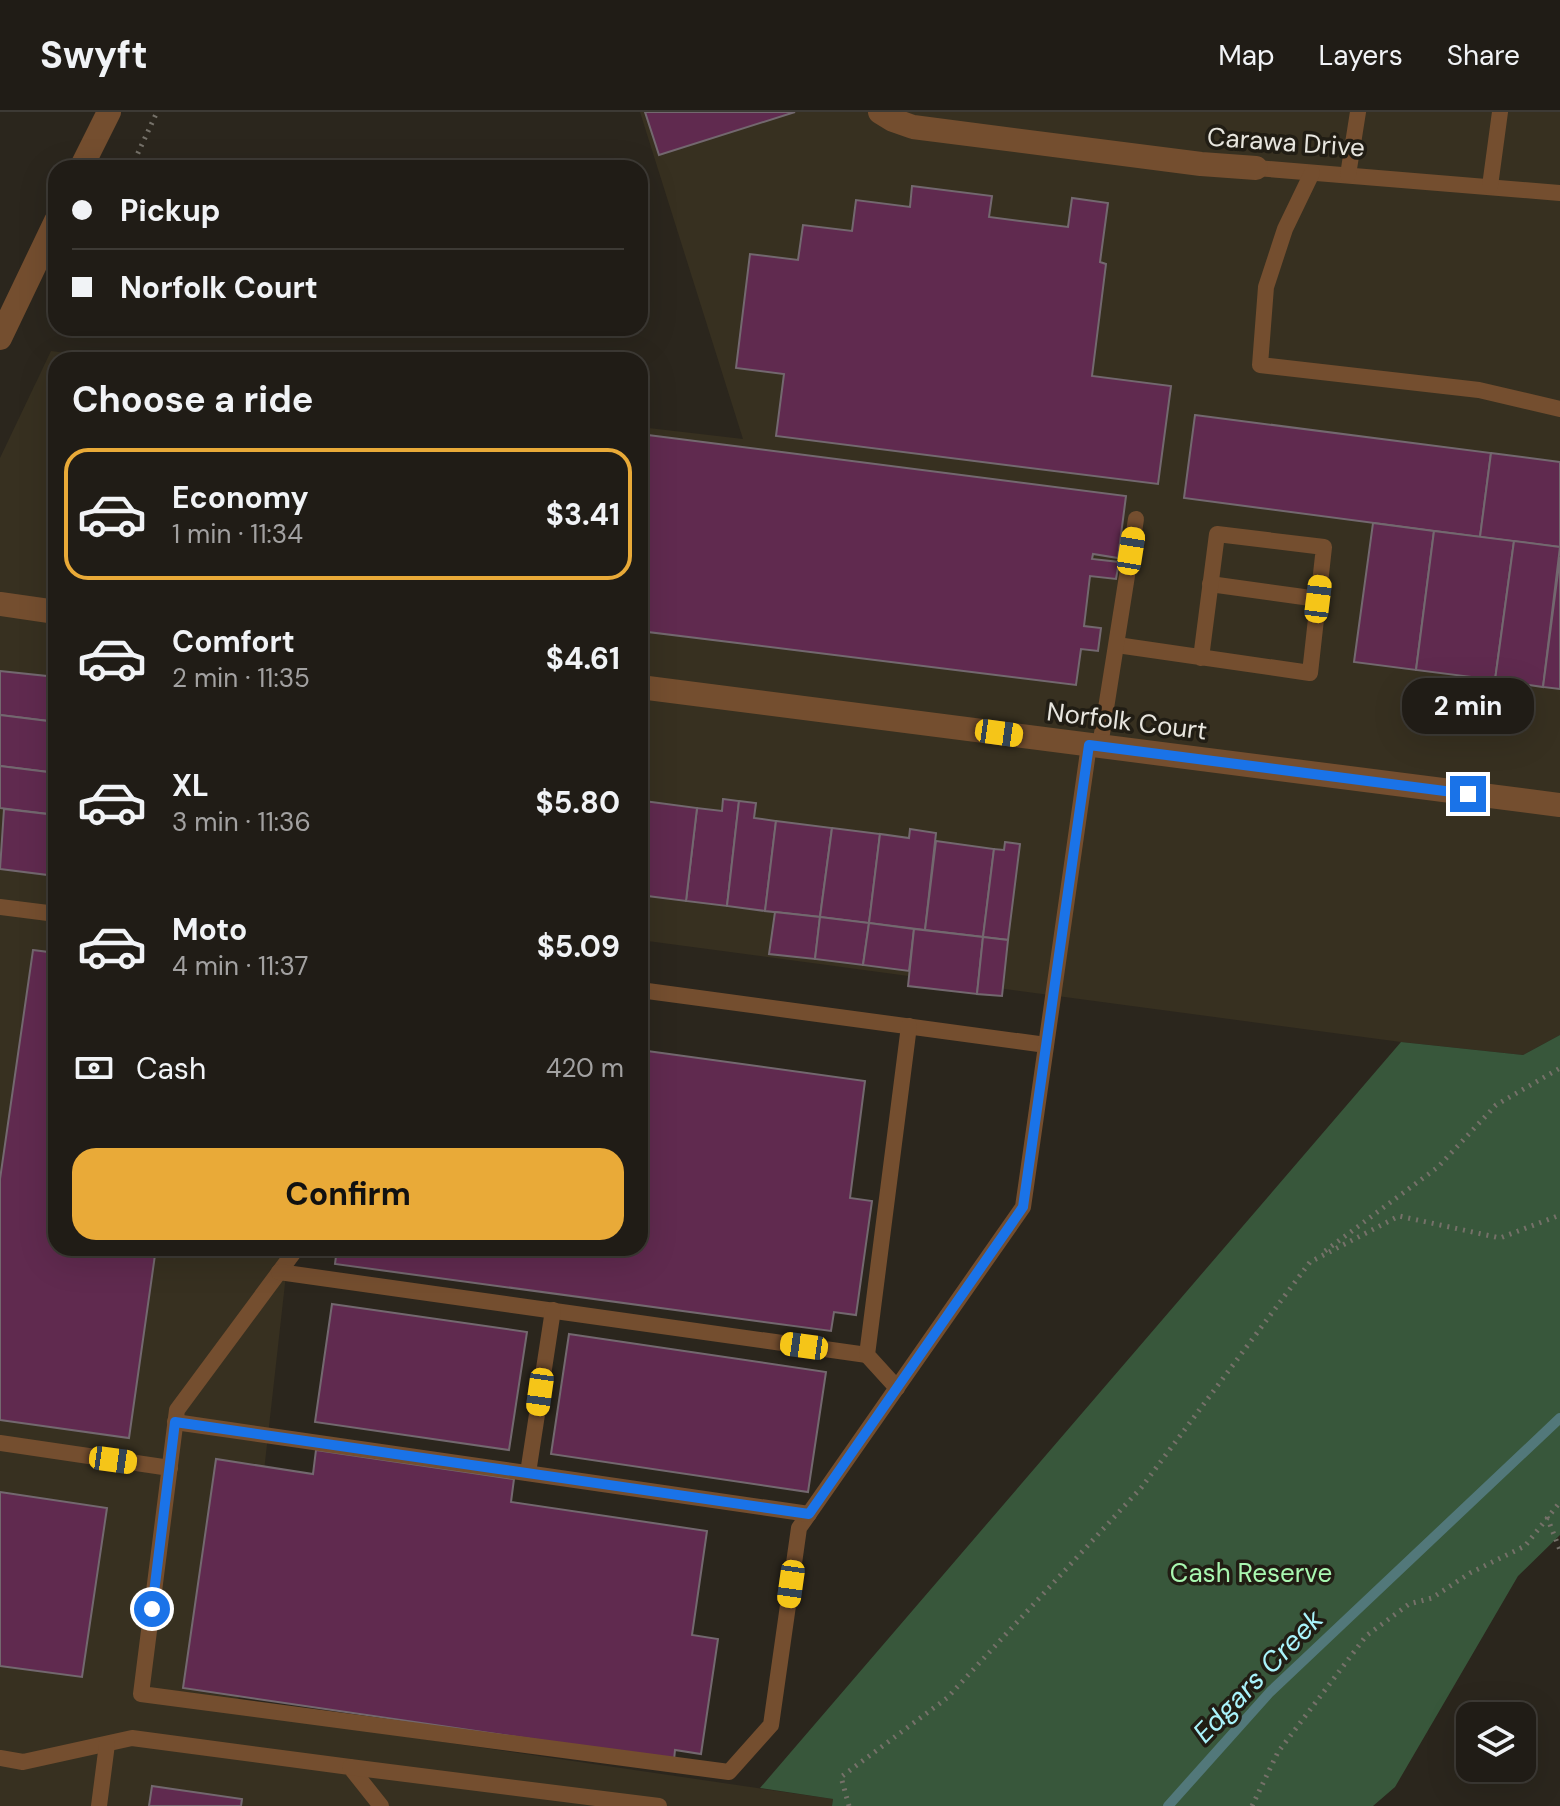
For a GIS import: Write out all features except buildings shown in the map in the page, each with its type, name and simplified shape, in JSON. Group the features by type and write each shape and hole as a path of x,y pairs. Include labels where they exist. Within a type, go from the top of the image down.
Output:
{"street":[{"path":"85,160 109,112"},
{"name":"Carawa Drive","path":"880,112 913,127 1201,164 1256,168"},
{"path":"0,338 48,238"},
{"path":"0,604 48,611"},
{"name":"Norfolk Court","path":"648,688 1560,805"}],"lane":[{"path":"1348,175 1358,112"},
{"path":"1490,186 1500,112"},
{"name":"Carawa Drive","path":"1256,168 1560,193"},
{"path":"1312,173 1285,229 1266,287 1260,365 1479,390 1560,409"},
{"path":"291,1256 177,1410 141,1694 729,1772 771,1725 799,1528 1023,1207 1094,745 1117,645 1136,519"},
{"path":"1117,645 1201,658 1310,673 1324,547 1217,534 1201,658"},
{"path":"1210,584 1318,599"},
{"path":"0,907 48,913"},
{"path":"648,991 1046,1045"},
{"path":"867,1355 909,1026"},
{"path":"279,1272 867,1355 897,1388"},
{"path":"528,1473 553,1310"},
{"path":"175,1422 809,1514"},
{"path":"0,1443 170,1468"},
{"path":"0,1758 23,1762 132,1738 659,1806"},
{"path":"99,1806 107,1744"},
{"path":"350,1767 381,1806"}],"path":[{"path":"135,160 157,112"},
{"path":"849,1806 841,1777 947,1698 1141,1488 1310,1262 1438,1167 1496,1105 1560,1068"},
{"path":"1310,1262 1399,1216 1500,1238 1560,1215"},
{"path":"1252,1806 1278,1752 1366,1636 1409,1604 1432,1598 1470,1573 1525,1546 1560,1502"},
{"path":"1546,1516 1560,1550"}],"shaded area":[{"path":"640,112 1560,112 1560,1035 1523,1055 1401,1042 648,941 648,428 743,439"},
{"path":"48,357 48,1256 288,1256 237,1712 833,1799 832,1806 0,1806 0,458"}],"green space":[{"name":"Cash Reserve","path":"1560,1035 1560,1535 1518,1576 1395,1787 1373,1806 832,1806 833,1799 760,1788 1401,1042 1523,1055"}],"waterway":[{"name":"Edgars Creek","path":"1168,1806 1270,1692 1560,1418"}],"route":[{"path":"152,1609 175,1422 809,1514 1023,1207 1089,745 1468,794"}]}
